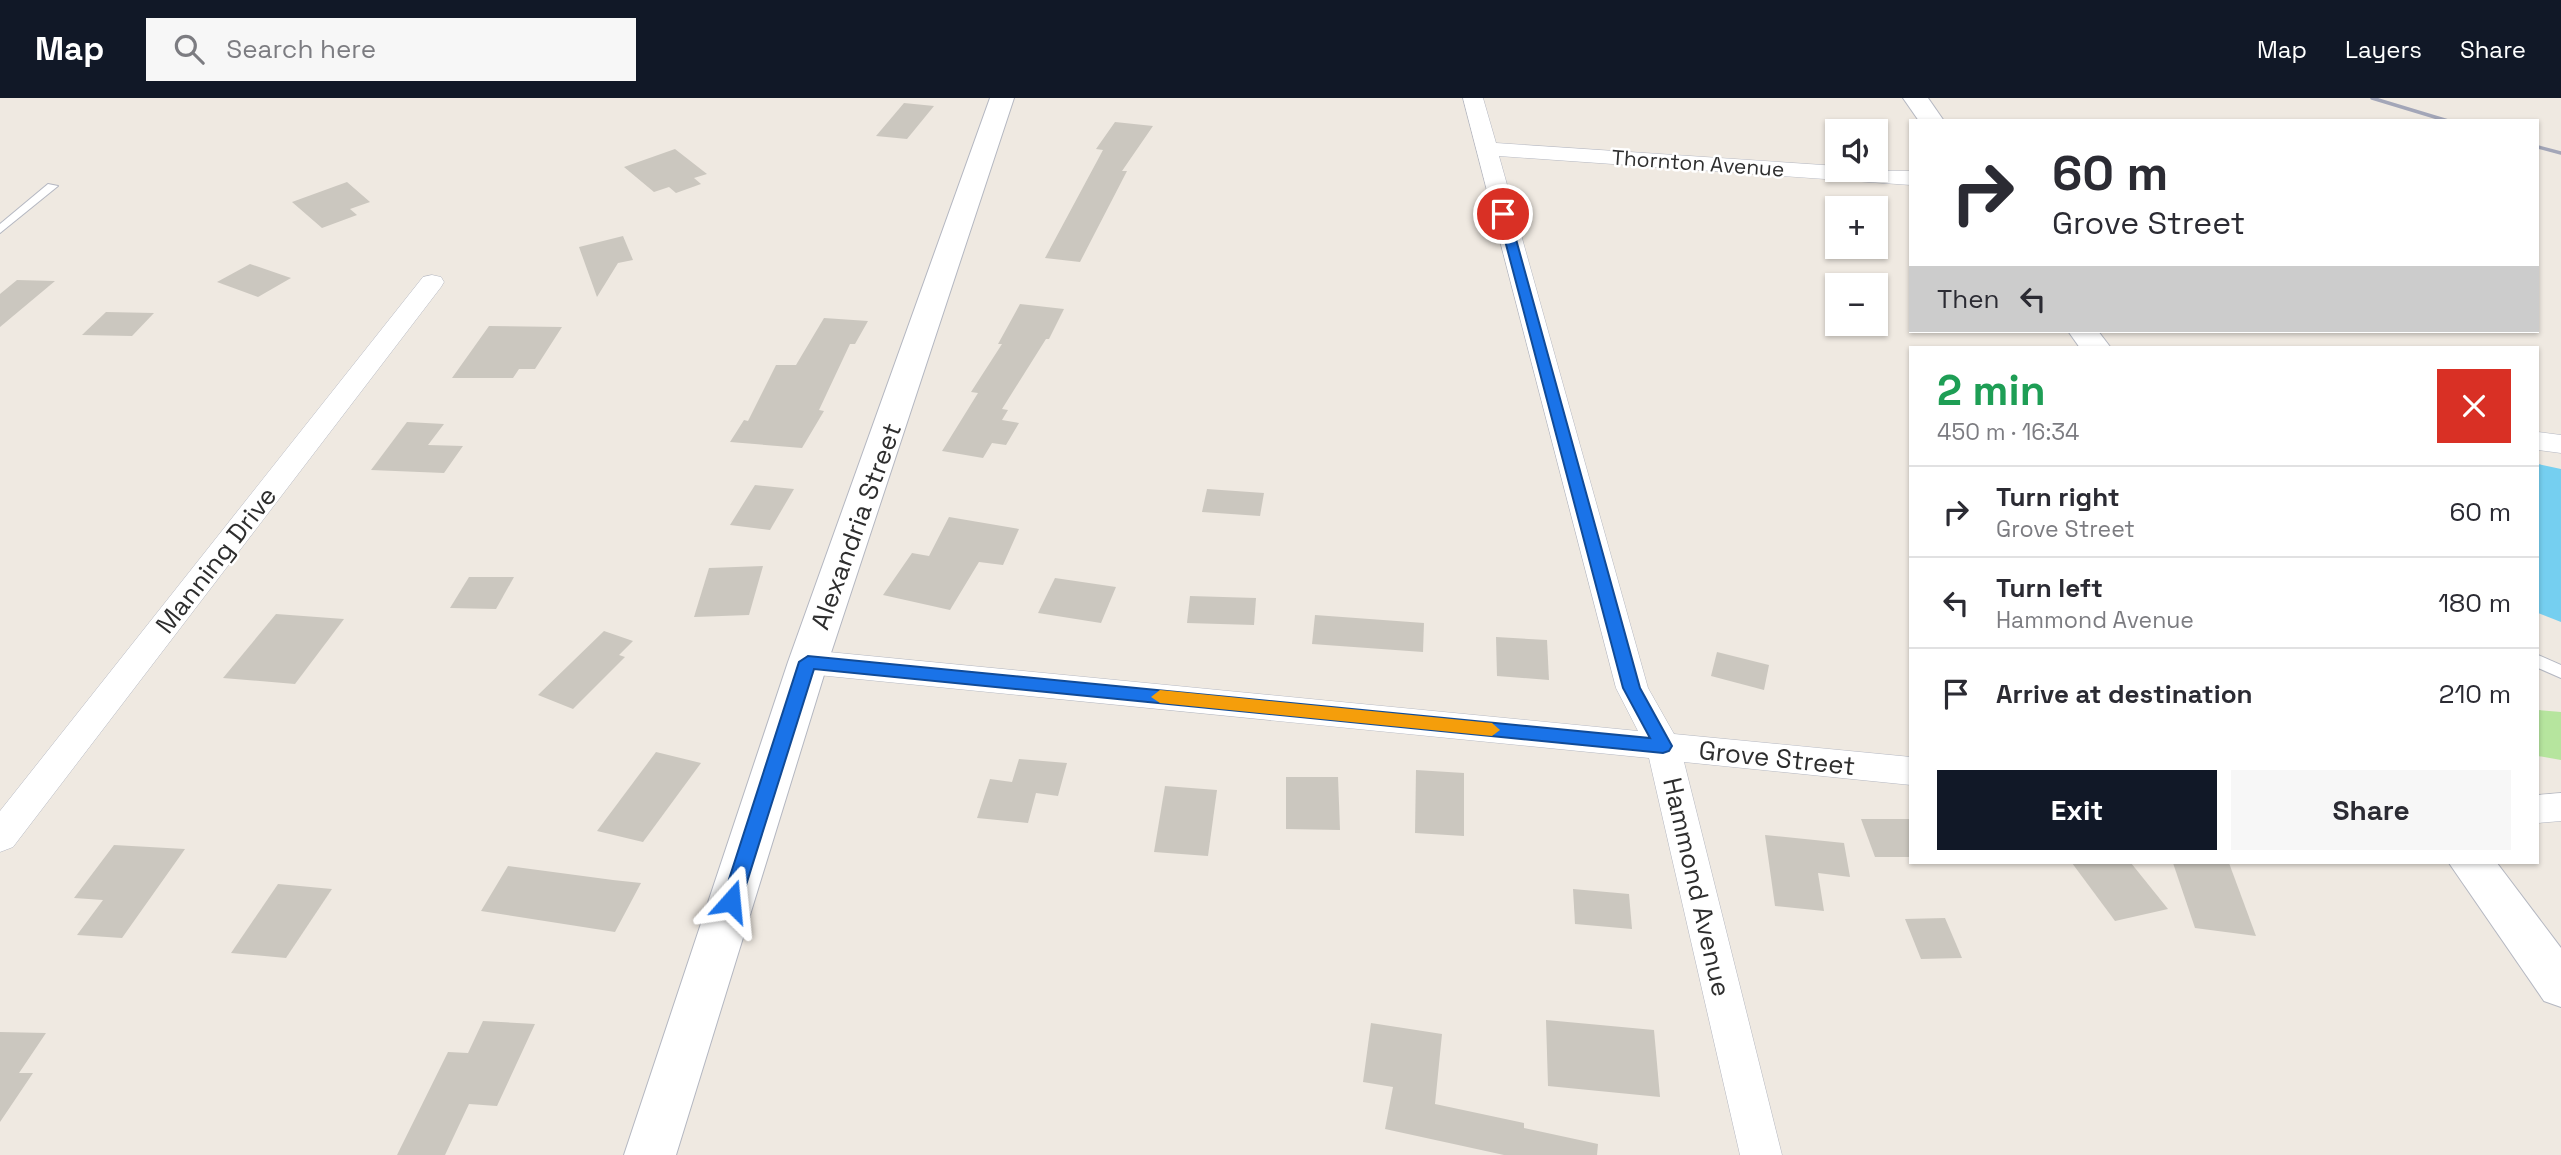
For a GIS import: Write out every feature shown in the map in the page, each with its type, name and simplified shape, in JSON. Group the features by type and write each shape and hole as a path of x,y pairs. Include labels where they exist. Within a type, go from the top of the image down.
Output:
{"street":[{"name":"Alexandria Street","path":"650,1155 808,662 1002,98"},
{"name":"Hammond Avenue","path":"1473,98 1632,688 1663,746 1761,1155"},
{"path":"1915,98 1931,119"},
{"name":"Thornton Avenue","path":"1485,149 1909,178"},
{"name":"Manning Drive","path":"0,837 432,282"},
{"path":"2539,441 2561,444"},
{"name":"Grove Street","path":"808,662 1909,771"},
{"path":"2539,809 2561,807"},
{"path":"2472,864 2561,986"}],"lane":[{"path":"0,230 52,186"},
{"path":"2539,661 2561,672"}],"green space":[{"path":"2539,710 2561,712 2561,760 2539,756"}],"water":[{"path":"2539,464 2561,469 2561,622 2539,613"}],"building":[{"path":"904,103 934,106 907,139 876,136"},
{"path":"1115,122 1153,126 1122,171 1127,171 1080,262 1045,258 1103,150 1096,149"},
{"path":"675,149 707,174 694,178 701,184 676,193 669,187 654,192 624,167"},
{"path":"347,182 370,202 350,209 357,215 322,228 292,202"},
{"path":"623,236 633,260 618,263 597,297 579,247"},
{"path":"250,264 291,278 258,297 217,282"},
{"path":"17,280 55,281 0,327 0,294"},
{"path":"1020,304 1064,309 1049,339 1046,339 1002,409 1008,410 1002,420 1019,423 1006,445 992,443 983,458 942,451 978,393 971,392 1002,344 998,344"},
{"path":"106,312 154,313 132,336 82,335"},
{"path":"824,318 868,321 855,344 850,344 819,410 824,411 802,448 730,442 744,420 748,421 776,365 796,365"},
{"path":"489,326 562,327 535,369 519,369 513,378 452,378"},
{"path":"407,422 444,424 428,445 463,446 444,473 371,470"},
{"path":"755,485 794,489 770,530 730,525"},
{"path":"1207,489 1264,493 1260,516 1202,512"},
{"path":"949,517 1019,529 1003,565 979,562 950,610 883,595 912,553 929,556"},
{"path":"763,566 749,615 694,617 709,568"},
{"path":"469,577 514,577 496,609 450,608"},
{"path":"1055,578 1116,587 1101,623 1038,613"},
{"path":"1190,596 1256,598 1254,625 1187,623"},
{"path":"276,614 344,619 295,684 223,678"},
{"path":"1315,615 1424,623 1423,652 1312,644"},
{"path":"604,631 633,641 619,655 625,657 573,709 538,695"},
{"path":"1496,637 1547,640 1549,680 1497,676"},
{"path":"1717,652 1769,665 1764,690 1711,676"},
{"path":"656,752 701,763 643,842 597,831"},
{"path":"1019,759 1067,763 1058,796 1036,793 1028,823 977,818 990,779 1012,782"},
{"path":"1416,770 1464,773 1464,836 1415,833"},
{"path":"1286,777 1338,777 1340,830 1286,829"},
{"path":"1165,786 1217,790 1208,856 1154,852"},
{"path":"1861,819 1909,819 1909,857 1875,857"},
{"path":"1765,835 1844,843 1850,877 1818,873 1824,911 1775,906"},
{"path":"114,845 185,849 122,938 77,935 103,900 74,898"},
{"path":"2073,864 2132,864 2168,909 2115,921"},
{"path":"2173,864 2229,864 2256,936 2195,928"},
{"path":"508,866 641,883 615,932 481,911"},
{"path":"278,884 332,889 286,958 231,953"},
{"path":"1573,889 1629,894 1632,929 1575,924"},
{"path":"1945,918 1962,958 1921,959 1905,919"},
{"path":"1546,1020 1654,1030 1660,1097 1548,1086"},
{"path":"483,1021 535,1024 497,1106 469,1104 445,1155 397,1155 448,1052 468,1053"},
{"path":"1371,1023 1442,1034 1435,1104 1524,1123 1524,1128 1598,1144 1597,1155 1504,1155 1385,1129 1393,1087 1363,1082"},
{"path":"0,1032 46,1033 19,1073 33,1073 0,1122"}],"railway":[{"path":"2372,98 2441,119"},
{"path":"2539,147 2561,153"}],"slow traffic":[{"path":"1160,697 1492,730"}],"route":[{"path":"731,901 808,662 1663,746 1632,688 1503,214"}]}
